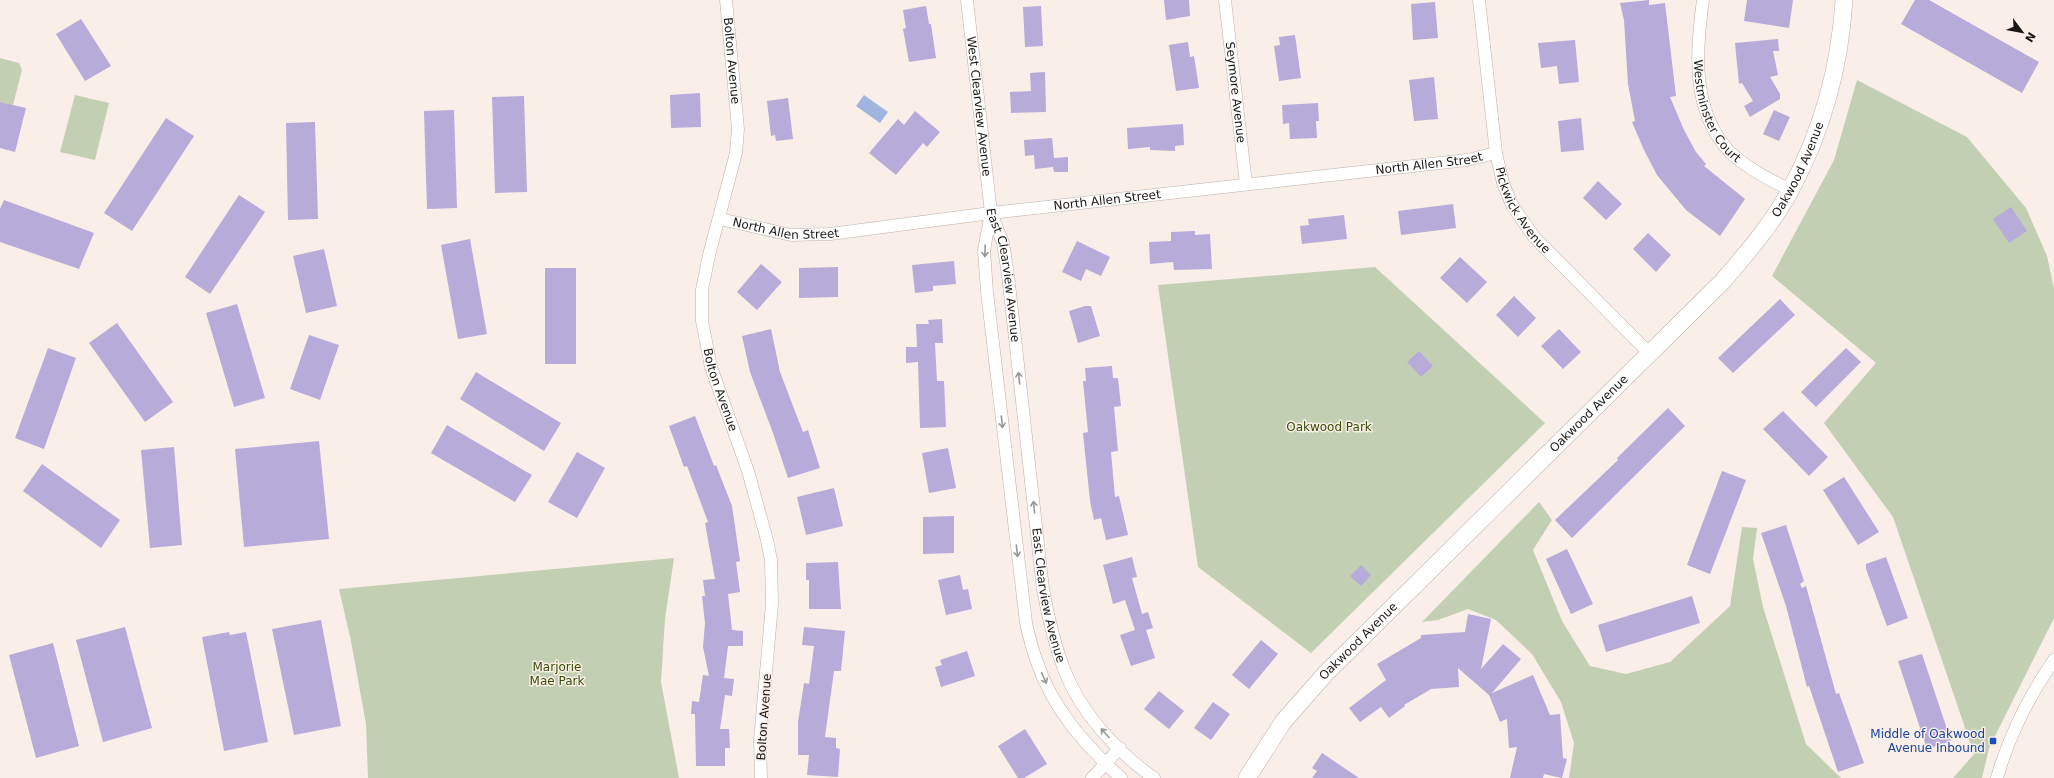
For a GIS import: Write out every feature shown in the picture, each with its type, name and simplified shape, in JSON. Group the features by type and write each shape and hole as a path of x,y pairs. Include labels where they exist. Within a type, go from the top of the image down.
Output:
{"street":[{"name":"Bolton Avenue","path":"726,0 734,69 738,129 736,153 720,219 709,255 702,290 702,321 705,345 711,367 748,471 771,560 772,604 760,740 761,778"},
{"name":"West Clearview Avenue","path":"967,0 991,213"},
{"name":"Seymore Avenue","path":"1225,0 1246,184"},
{"name":"Pickwick Avenue","path":"1479,0 1496,153 1503,184 1512,205 1534,237 1650,354"},
{"name":"Westminster Court","path":"1703,0 1699,30 1698,74 1702,103 1714,129 1729,150 1753,170 1790,190"},
{"name":"Oakwood Avenue","path":"1247,778 1283,722 1322,678 1722,282 1751,249 1790,190 1808,156 1824,108 1838,56 1842,34 1844,0"},
{"name":"North Allen Street","path":"720,219 791,235 822,234 877,229 991,213 1466,160 1496,153"},
{"name":"East Clearview Avenue","path":"991,213 1003,243 1007,268 1043,589 1050,627 1064,670 1093,719 1133,763 1154,778"},
{"name":"East Clearview Avenue","path":"991,213 984,250 987,292 1026,623 1037,663 1050,692 1072,727 1105,764 1121,778"},
{"path":"1998,778 2013,733 2038,683 2054,660"},
{"path":"1092,778 1120,748"}],"green space":[{"path":"0,58 19,63 22,70 13,105 0,102"},
{"path":"1857,80 1967,137 2026,208 2047,256 2054,289 2054,618 1989,748 1982,778 1953,778 1974,754 1893,517 1824,423 1876,363 1772,276 1834,160"},
{"path":"75,95 109,103 95,160 60,152"},
{"name":"Oakwood Park","path":"1375,267 1545,423 1311,653 1198,567 1158,285"},
{"path":"1539,502 1552,520 1533,550 1562,621 1590,666 1626,674 1670,662 1730,606 1742,527 1757,528 1753,559 1763,607 1806,744 1841,778 1569,778 1574,743 1561,702 1532,654 1496,620 1468,609 1438,620 1422,622"},
{"name":"Marjorie Mae Park","path":"674,558 665,619 661,682 679,778 368,778 366,724 351,641 339,589"}],"water":[{"path":"864,95 888,112 880,123 856,106"}],"building":[{"path":"1164,0 1189,0 1190,16 1166,20"},
{"path":"1649,0 1649,5 1665,3 1676,96 1670,97 1684,130 1696,152 1706,164 1704,166 1745,199 1720,236 1686,210 1657,175 1632,122 1635,121 1628,84 1624,20 1620,3"},
{"path":"1747,0 1793,0 1789,28 1744,21"},
{"path":"1915,0 1929,0 2039,62 2022,93 1901,24"},
{"path":"1435,2 1438,38 1413,40 1411,4"},
{"path":"926,6 929,24 931,24 936,58 909,62 903,29 906,28 903,10"},
{"path":"1041,6 1043,46 1025,47 1023,7"},
{"path":"81,19 111,66 85,81 56,34"},
{"path":"1295,35 1301,78 1279,81 1274,46 1280,45 1279,37"},
{"path":"1778,39 1779,51 1773,51 1778,75 1770,77 1780,94 1780,99 1750,117 1744,106 1753,101 1742,83 1739,84 1735,43"},
{"path":"1575,40 1579,82 1559,84 1557,66 1541,68 1538,43"},
{"path":"1188,42 1190,57 1194,56 1199,88 1176,91 1169,45"},
{"path":"1045,72 1046,112 1011,113 1010,92 1031,91 1030,73"},
{"path":"1434,77 1438,119 1414,121 1409,80"},
{"path":"700,93 701,127 671,128 670,95"},
{"path":"524,96 527,192 495,193 492,97"},
{"path":"788,98 793,139 776,141 775,135 771,136 767,101"},
{"path":"0,102 26,108 15,152 0,148"},
{"path":"1318,103 1319,121 1316,121 1317,138 1290,139 1289,123 1283,124 1282,105"},
{"path":"454,110 457,208 427,209 424,111"},
{"path":"1774,110 1790,117 1779,141 1763,134"},
{"path":"915,111 940,132 927,147 923,143 896,175 869,153 898,119 904,125"},
{"path":"166,118 194,136 132,231 104,213"},
{"path":"1581,118 1584,150 1561,152 1558,121"},
{"path":"315,122 318,219 288,220 286,123"},
{"path":"1183,124 1184,145 1175,146 1175,151 1150,150 1150,147 1128,149 1127,128"},
{"path":"1052,138 1054,158 1068,157 1068,172 1054,172 1053,167 1035,169 1034,155 1025,156 1024,140"},
{"path":"1598,181 1622,204 1606,220 1583,198"},
{"path":"239,195 265,212 210,294 185,277"},
{"path":"4,200 94,233 79,269 0,242 0,209"},
{"path":"1453,204 1456,228 1401,235 1398,211"},
{"path":"2011,207 2027,231 2009,243 1993,219"},
{"path":"1344,215 1347,239 1302,244 1300,226 1309,225 1308,219"},
{"path":"1195,231 1195,235 1210,234 1212,269 1174,270 1173,262 1150,264 1149,242 1171,241 1171,232"},
{"path":"1648,233 1671,255 1656,272 1633,249"},
{"path":"470,239 487,334 458,339 441,245"},
{"path":"1077,241 1110,257 1101,276 1086,269 1081,281 1062,272"},
{"path":"324,249 337,306 306,313 293,256"},
{"path":"1460,257 1487,282 1467,303 1440,278"},
{"path":"954,261 956,284 933,286 933,291 915,293 912,265"},
{"path":"761,264 782,282 757,310 737,292"},
{"path":"838,267 838,297 799,298 799,268"},
{"path":"545,268 576,268 576,364 545,364"},
{"path":"1514,296 1536,318 1518,337 1496,315"},
{"path":"1780,299 1795,315 1733,373 1718,358"},
{"path":"237,304 265,398 234,407 206,313"},
{"path":"1085,306 1091,306 1100,336 1078,343 1069,311"},
{"path":"942,319 943,343 935,343 937,381 944,381 946,427 920,428 918,362 906,363 906,347 917,347 916,324 929,324 928,320"},
{"path":"117,323 173,402 145,422 89,343"},
{"path":"771,329 780,372 803,432 808,430 820,468 788,478 750,372 742,336"},
{"path":"1559,329 1581,352 1563,369 1541,346"},
{"path":"309,335 339,345 320,400 290,389"},
{"path":"48,348 76,358 44,449 15,438"},
{"path":"1846,348 1861,362 1816,407 1801,392"},
{"path":"1419,351 1433,366 1421,377 1407,362"},
{"path":"1112,366 1113,378 1118,378 1121,406 1114,407 1118,451 1111,452 1115,497 1119,496 1128,535 1106,540 1101,518 1094,520 1090,501 1083,433 1088,432 1083,381 1086,381 1085,368"},
{"path":"476,372 561,423 544,451 460,399"},
{"path":"1668,408 1685,426 1572,538 1555,520 1618,460 1617,458"},
{"path":"1783,411 1828,457 1809,476 1763,429"},
{"path":"695,416 714,466 716,465 732,506 740,561 736,562 740,592 728,594 732,630 743,631 743,646 728,646 724,678 734,679 732,696 725,695 720,729 729,729 730,748 725,748 725,766 696,766 695,714 691,714 692,701 699,702 703,675 709,676 703,647 705,623 702,596 705,596 703,580 715,579 705,523 708,522 687,466 684,467 669,426"},
{"path":"447,425 532,475 515,502 431,453"},
{"path":"319,441 329,539 244,547 235,449"},
{"path":"174,447 182,545 150,548 141,450"},
{"path":"948,448 956,488 929,493 922,453"},
{"path":"577,452 605,468 577,518 548,502"},
{"path":"42,464 120,520 101,548 23,491"},
{"path":"1722,471 1746,480 1710,574 1687,565"},
{"path":"1844,477 1879,532 1858,545 1823,490"},
{"path":"834,488 843,526 806,535 797,497"},
{"path":"954,516 954,553 923,554 923,517"},
{"path":"1786,525 1804,581 1800,584 1802,588 1806,586 1836,694 1839,693 1864,763 1838,772 1809,686 1807,687 1786,606 1761,533"},
{"path":"1567,549 1593,604 1571,614 1546,559"},
{"path":"1132,557 1137,577 1132,578 1142,614 1148,612 1153,628 1146,630 1155,658 1131,666 1120,635 1135,630 1125,600 1113,604 1103,565"},
{"path":"1886,557 1908,618 1887,626 1866,569 1866,564"},
{"path":"838,562 841,609 809,609 809,580 806,580 806,563"},
{"path":"1361,565 1371,575 1361,586 1350,576"},
{"path":"960,575 963,590 968,589 972,609 946,615 938,580"},
{"path":"1692,596 1700,623 1606,652 1598,625"},
{"path":"1468,614 1491,619 1481,669 1503,644 1521,659 1492,693 1533,675 1550,715 1560,714 1563,758 1567,759 1562,778 1544,774 1543,778 1510,778 1517,747 1509,748 1507,719 1500,722 1489,695 1458,668 1459,687 1431,689 1404,705 1405,706 1389,718 1381,707 1360,722 1349,708 1386,680 1377,664 1421,638 1421,635 1465,632"},
{"path":"321,620 341,726 294,735 272,629"},
{"path":"125,627 152,728 103,742 76,640"},
{"path":"804,627 845,631 841,671 834,671 825,737 836,738 836,748 840,749 838,777 807,775 809,755 798,755 798,722 804,683 809,684 814,646 802,645"},
{"path":"229,632 230,635 246,632 268,742 224,751 202,637"},
{"path":"1261,640 1278,654 1249,689 1232,675"},
{"path":"53,643 79,746 36,758 9,655"},
{"path":"967,651 975,676 941,687 935,667 942,665 940,660"},
{"path":"1922,654 1951,741 1927,749 1898,661"},
{"path":"1159,691 1184,711 1169,729 1144,709"},
{"path":"1213,702 1230,714 1211,740 1194,728"},
{"path":"1025,729 1047,764 1024,778 1018,778 998,746"},
{"path":"1322,753 1359,778 1312,778 1317,771 1312,768"}],"place":[{"name":"Middle of Oakwood Avenue Inbound","path":"1993,741"}]}
